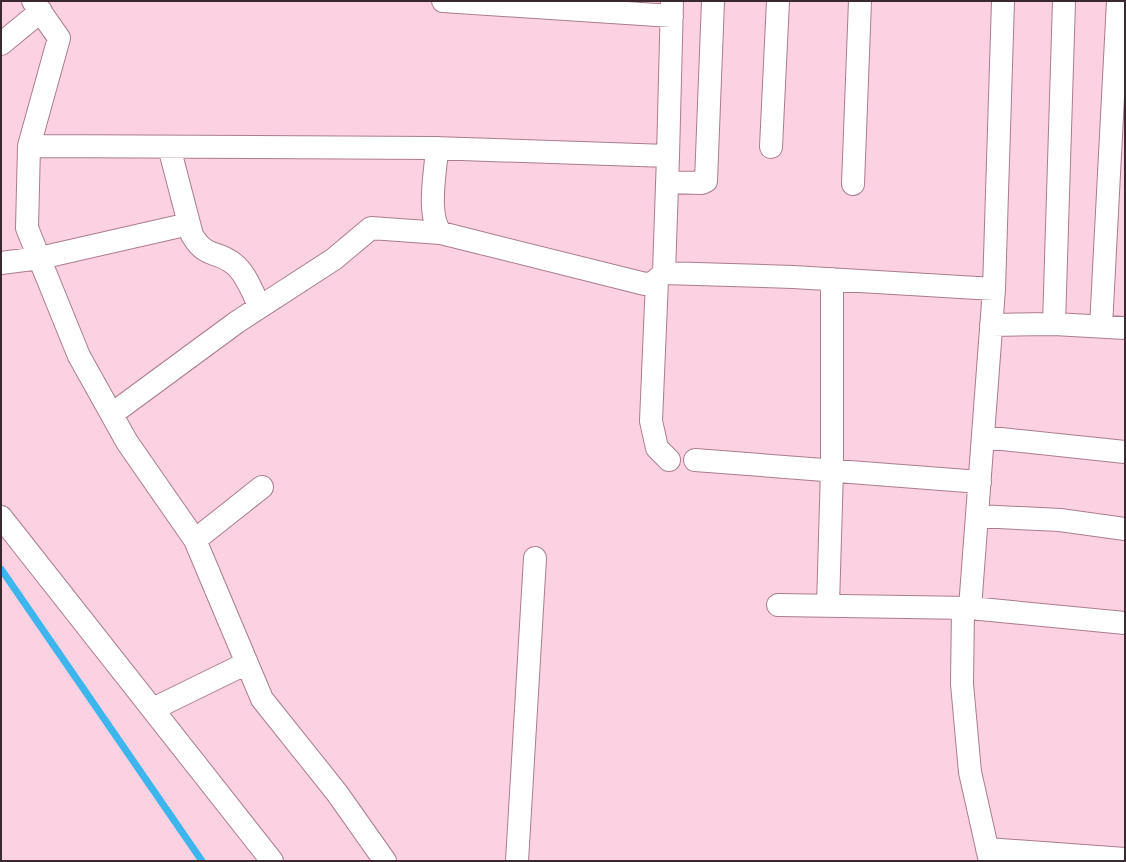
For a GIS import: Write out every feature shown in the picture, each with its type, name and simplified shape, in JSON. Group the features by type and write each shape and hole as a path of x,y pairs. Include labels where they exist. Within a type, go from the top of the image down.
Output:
{"street":[{"path":"443,1 672,8 667,182 651,421 657,448 669,460"},
{"path":"667,182 706,181 713,1"},
{"path":"771,147 778,1"},
{"path":"853,184 860,1"},
{"path":"1003,1 992,325 977,516 967,608 962,684 970,772 989,855 1125,859"},
{"path":"1054,324 1064,1"},
{"path":"1101,327 1118,1"},
{"path":"1,44 37,6 59,38 29,146 28,228 79,356 127,442 195,540 262,699 337,793 385,861"},
{"path":"29,146 437,148 668,156"},
{"path":"169,147 192,235 204,251 229,261 239,269 260,307"},
{"path":"437,148 433,209 435,223 441,232"},
{"path":"1,263 40,258 189,224"},
{"path":"112,414 237,322 334,259 371,228 441,232 645,284 661,277 832,279 994,289"},
{"path":"828,605 832,470 832,279"},
{"path":"992,325 1054,324 1125,328"},
{"path":"983,437 1125,452"},
{"path":"695,460 980,482"},
{"path":"195,540 262,487"},
{"path":"977,516 1060,520 1125,529"},
{"path":"1,517 272,861"},
{"path":"517,861 535,558"},
{"path":"778,605 967,608 1125,623"},
{"path":"153,709 247,663"}],"waterway":[{"path":"1,569 202,861"}]}
